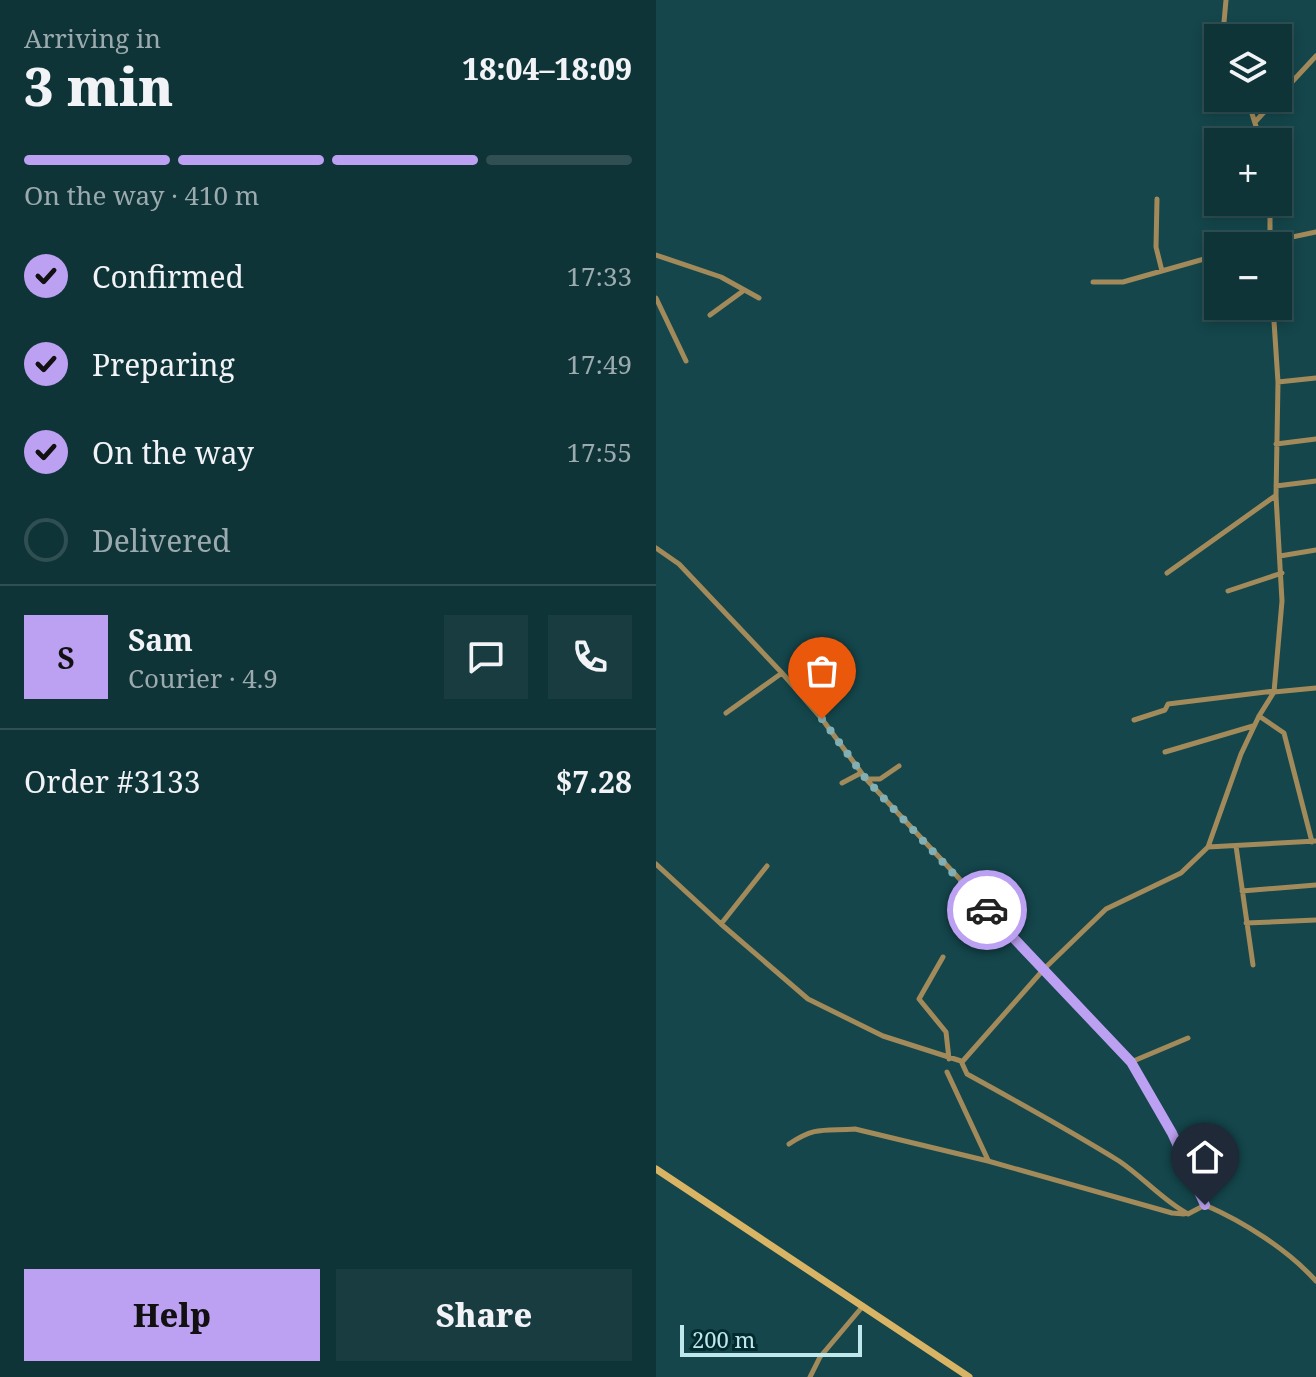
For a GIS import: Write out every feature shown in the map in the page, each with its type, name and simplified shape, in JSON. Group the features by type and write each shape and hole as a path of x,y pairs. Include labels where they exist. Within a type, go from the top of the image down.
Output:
{"main road":[{"path":"656,1169 969,1377"}],"street":[{"path":"1224,24 1226,0"},
{"path":"1292,83 1316,56"},
{"path":"1252,112 1257,128"},
{"path":"1255,122 1265,112"},
{"path":"1157,199 1156,247 1162,271"},
{"path":"1292,238 1316,232"},
{"path":"656,255 721,277 759,298"},
{"path":"1093,282 1123,282 1204,259"},
{"path":"710,315 743,291"},
{"path":"656,298 686,361"},
{"path":"962,1062 1044,969 1106,909 1181,873 1208,847 1241,754 1274,691 1282,573 1276,496 1278,382 1274,320"},
{"path":"1278,382 1316,378"},
{"path":"1276,444 1316,439"},
{"path":"1276,486 1316,481"},
{"path":"1167,573 1276,496"},
{"path":"656,548 679,564 782,673 822,719 866,779 1131,1062 1172,1133 1205,1205 1228,1215 1289,1257 1316,1281"},
{"path":"1280,556 1316,550"},
{"path":"1228,591 1282,573"},
{"path":"726,713 782,673"},
{"path":"1134,720 1165,710 1168,704 1316,688"},
{"path":"1208,847 1314,842 1284,733 1259,716"},
{"path":"1165,752 1254,725"},
{"path":"866,779 880,779 899,766"},
{"path":"842,783 861,773"},
{"path":"1236,846 1253,965"},
{"path":"656,864 808,999 883,1036 962,1062"},
{"path":"721,924 767,866"},
{"path":"1242,891 1316,885"},
{"path":"1246,923 1316,920"},
{"path":"943,957 919,999 946,1032 949,1059"},
{"path":"1131,1062 1188,1038"},
{"path":"962,1062 967,1074 1119,1161 1188,1214"},
{"path":"947,1072 988,1161"},
{"path":"789,1144 815,1129 837,1132 855,1129 988,1161 1172,1213 1188,1214 1205,1205"},
{"path":"810,1377 820,1357 863,1306"}],"way so far":[{"path":"822,719 866,779 987,910"}],"route":[{"path":"987,910 1131,1062 1172,1133 1205,1205"}]}
